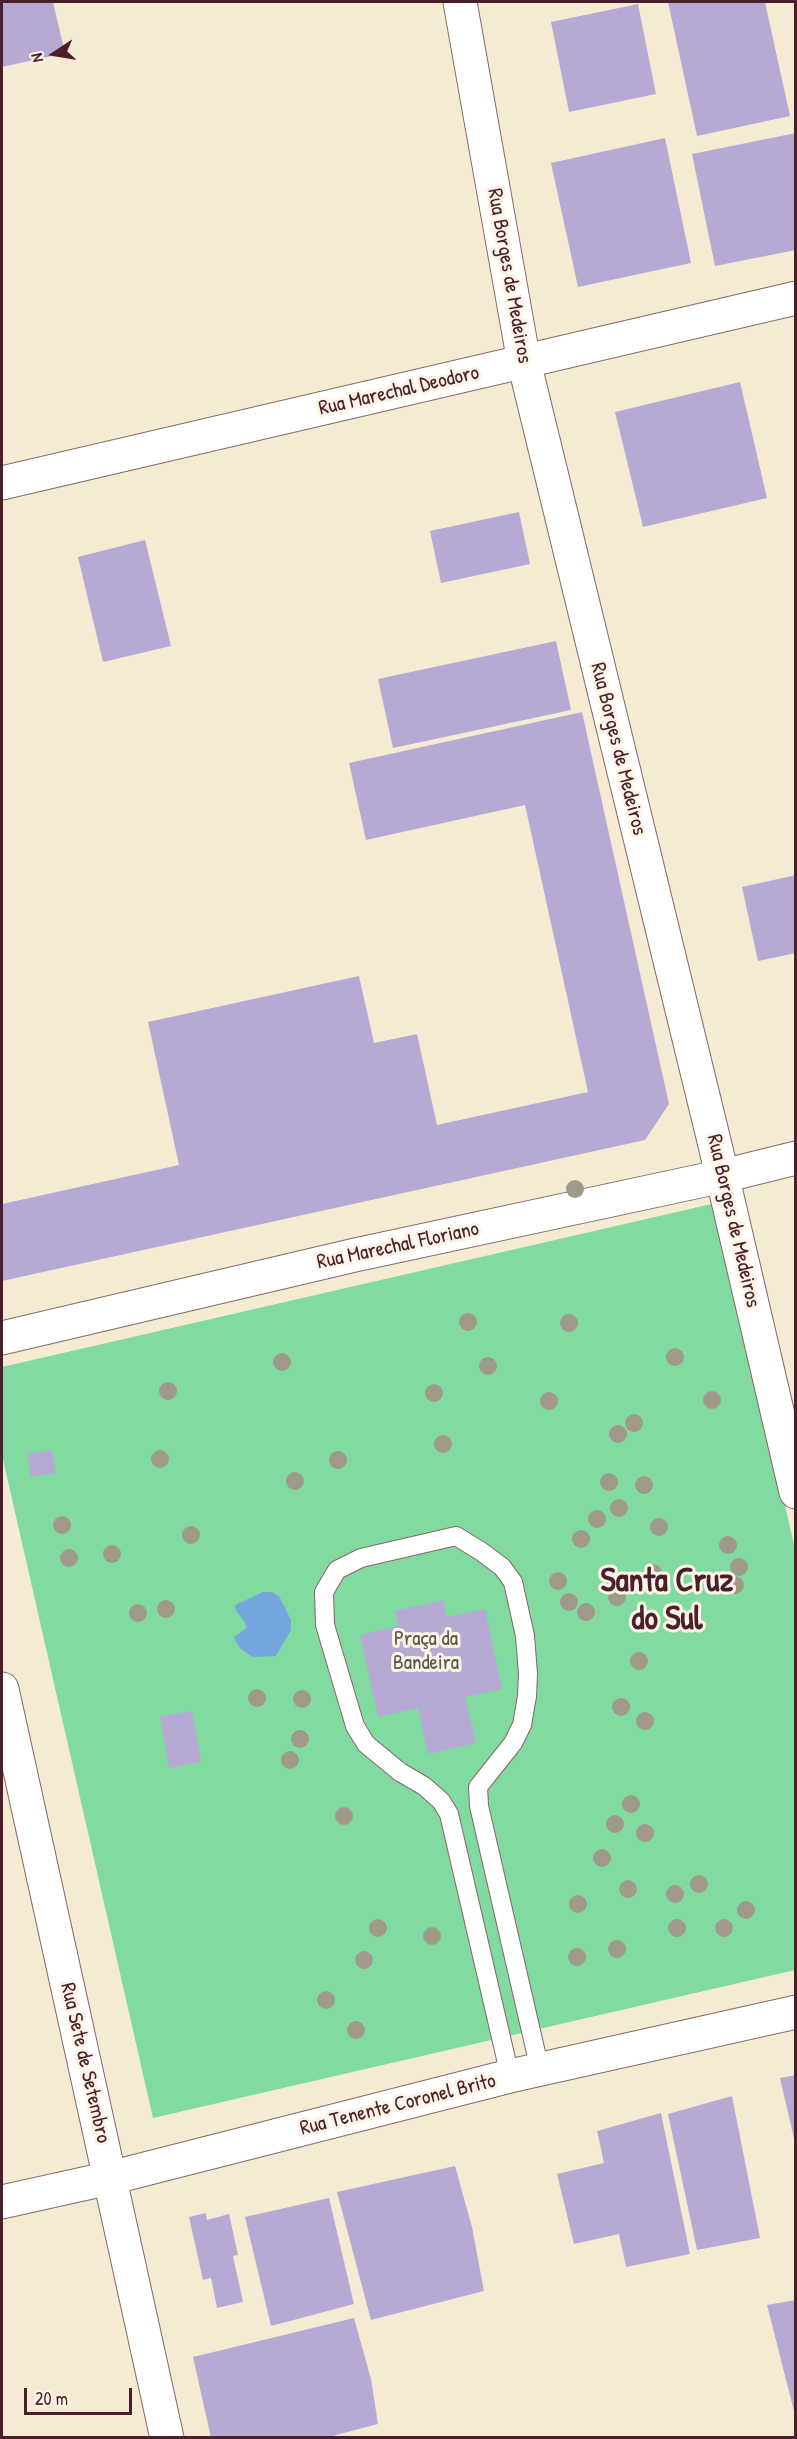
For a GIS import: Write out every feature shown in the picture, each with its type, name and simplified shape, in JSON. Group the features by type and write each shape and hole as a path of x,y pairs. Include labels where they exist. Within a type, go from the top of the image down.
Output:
{"street":[{"name":"Rua Borges de Medeiros","path":"460,2 524,362 723,1176 795,1492"},
{"name":"Rua Marechal Deodoro","path":"2,483 795,298"},
{"name":"Rua Marechal Floriano","path":"2,1338 355,1255 723,1176 795,1158"},
{"name":"Rua Sete de Setembro","path":"2,1689 168,2438"},
{"name":"Rua Tenente Coronel Brito","path":"2,2202 110,2178 525,2073 795,2012"}],"lane":[{"path":"456,1536 502,1567 513,1582 525,1636 528,1674 522,1725 513,1743 478,1787 478,1806 525,2073 449,1814 441,1801 424,1786 400,1772 366,1744 355,1726 325,1626 324,1592 337,1570 360,1558 456,1536"}],"green space":[{"name":"Praça da Bandeira","path":"716,1203 795,1549 795,1970 153,2118 2,1455 2,1367"}],"water":[{"path":"263,1592 272,1592 279,1596 291,1620 291,1630 276,1656 252,1657 241,1649 234,1637 246,1628 235,1605"}],"building":[{"path":"2,2 53,2 65,53 2,67"},
{"path":"668,2 765,2 790,116 697,136"},
{"path":"638,4 656,94 569,112 551,22"},
{"path":"796,133 796,250 715,266 692,154"},
{"path":"665,138 691,263 578,287 551,163"},
{"path":"740,382 767,498 643,527 615,412"},
{"path":"519,512 530,564 441,583 430,531"},
{"path":"145,540 171,646 103,662 78,557"},
{"path":"556,641 571,710 393,748 378,679"},
{"path":"582,712 669,1104 645,1140 2,1281 2,1204 179,1165 148,1022 359,976 374,1043 417,1034 437,1125 588,1092 525,805 366,840 349,763"},
{"path":"796,875 796,953 758,961 742,887"},
{"path":"52,1450 56,1473 31,1477 27,1454"},
{"path":"443,1600 447,1617 485,1609 502,1689 465,1697 476,1743 428,1754 418,1708 378,1717 360,1635 398,1626 395,1611"},
{"path":"192,1711 201,1762 169,1768 160,1716"},
{"path":"796,2075 796,2143 795,2143 780,2078"},
{"path":"732,2096 760,2238 697,2250 668,2114"},
{"path":"661,2113 690,2254 626,2267 619,2234 574,2244 557,2174 604,2163 597,2131"},
{"path":"455,2166 472,2227 484,2291 371,2320 337,2192"},
{"path":"329,2198 354,2304 271,2326 245,2217"},
{"path":"206,2213 207,2220 229,2214 238,2255 233,2256 243,2302 217,2308 211,2278 203,2280 189,2217"},
{"path":"796,2300 796,2415 795,2415 767,2305"},
{"path":"354,2318 371,2379 378,2424 325,2438 211,2438 193,2357"}],"district":[{"name":"Santa Cruz do Sul","path":"667,1601"}]}
